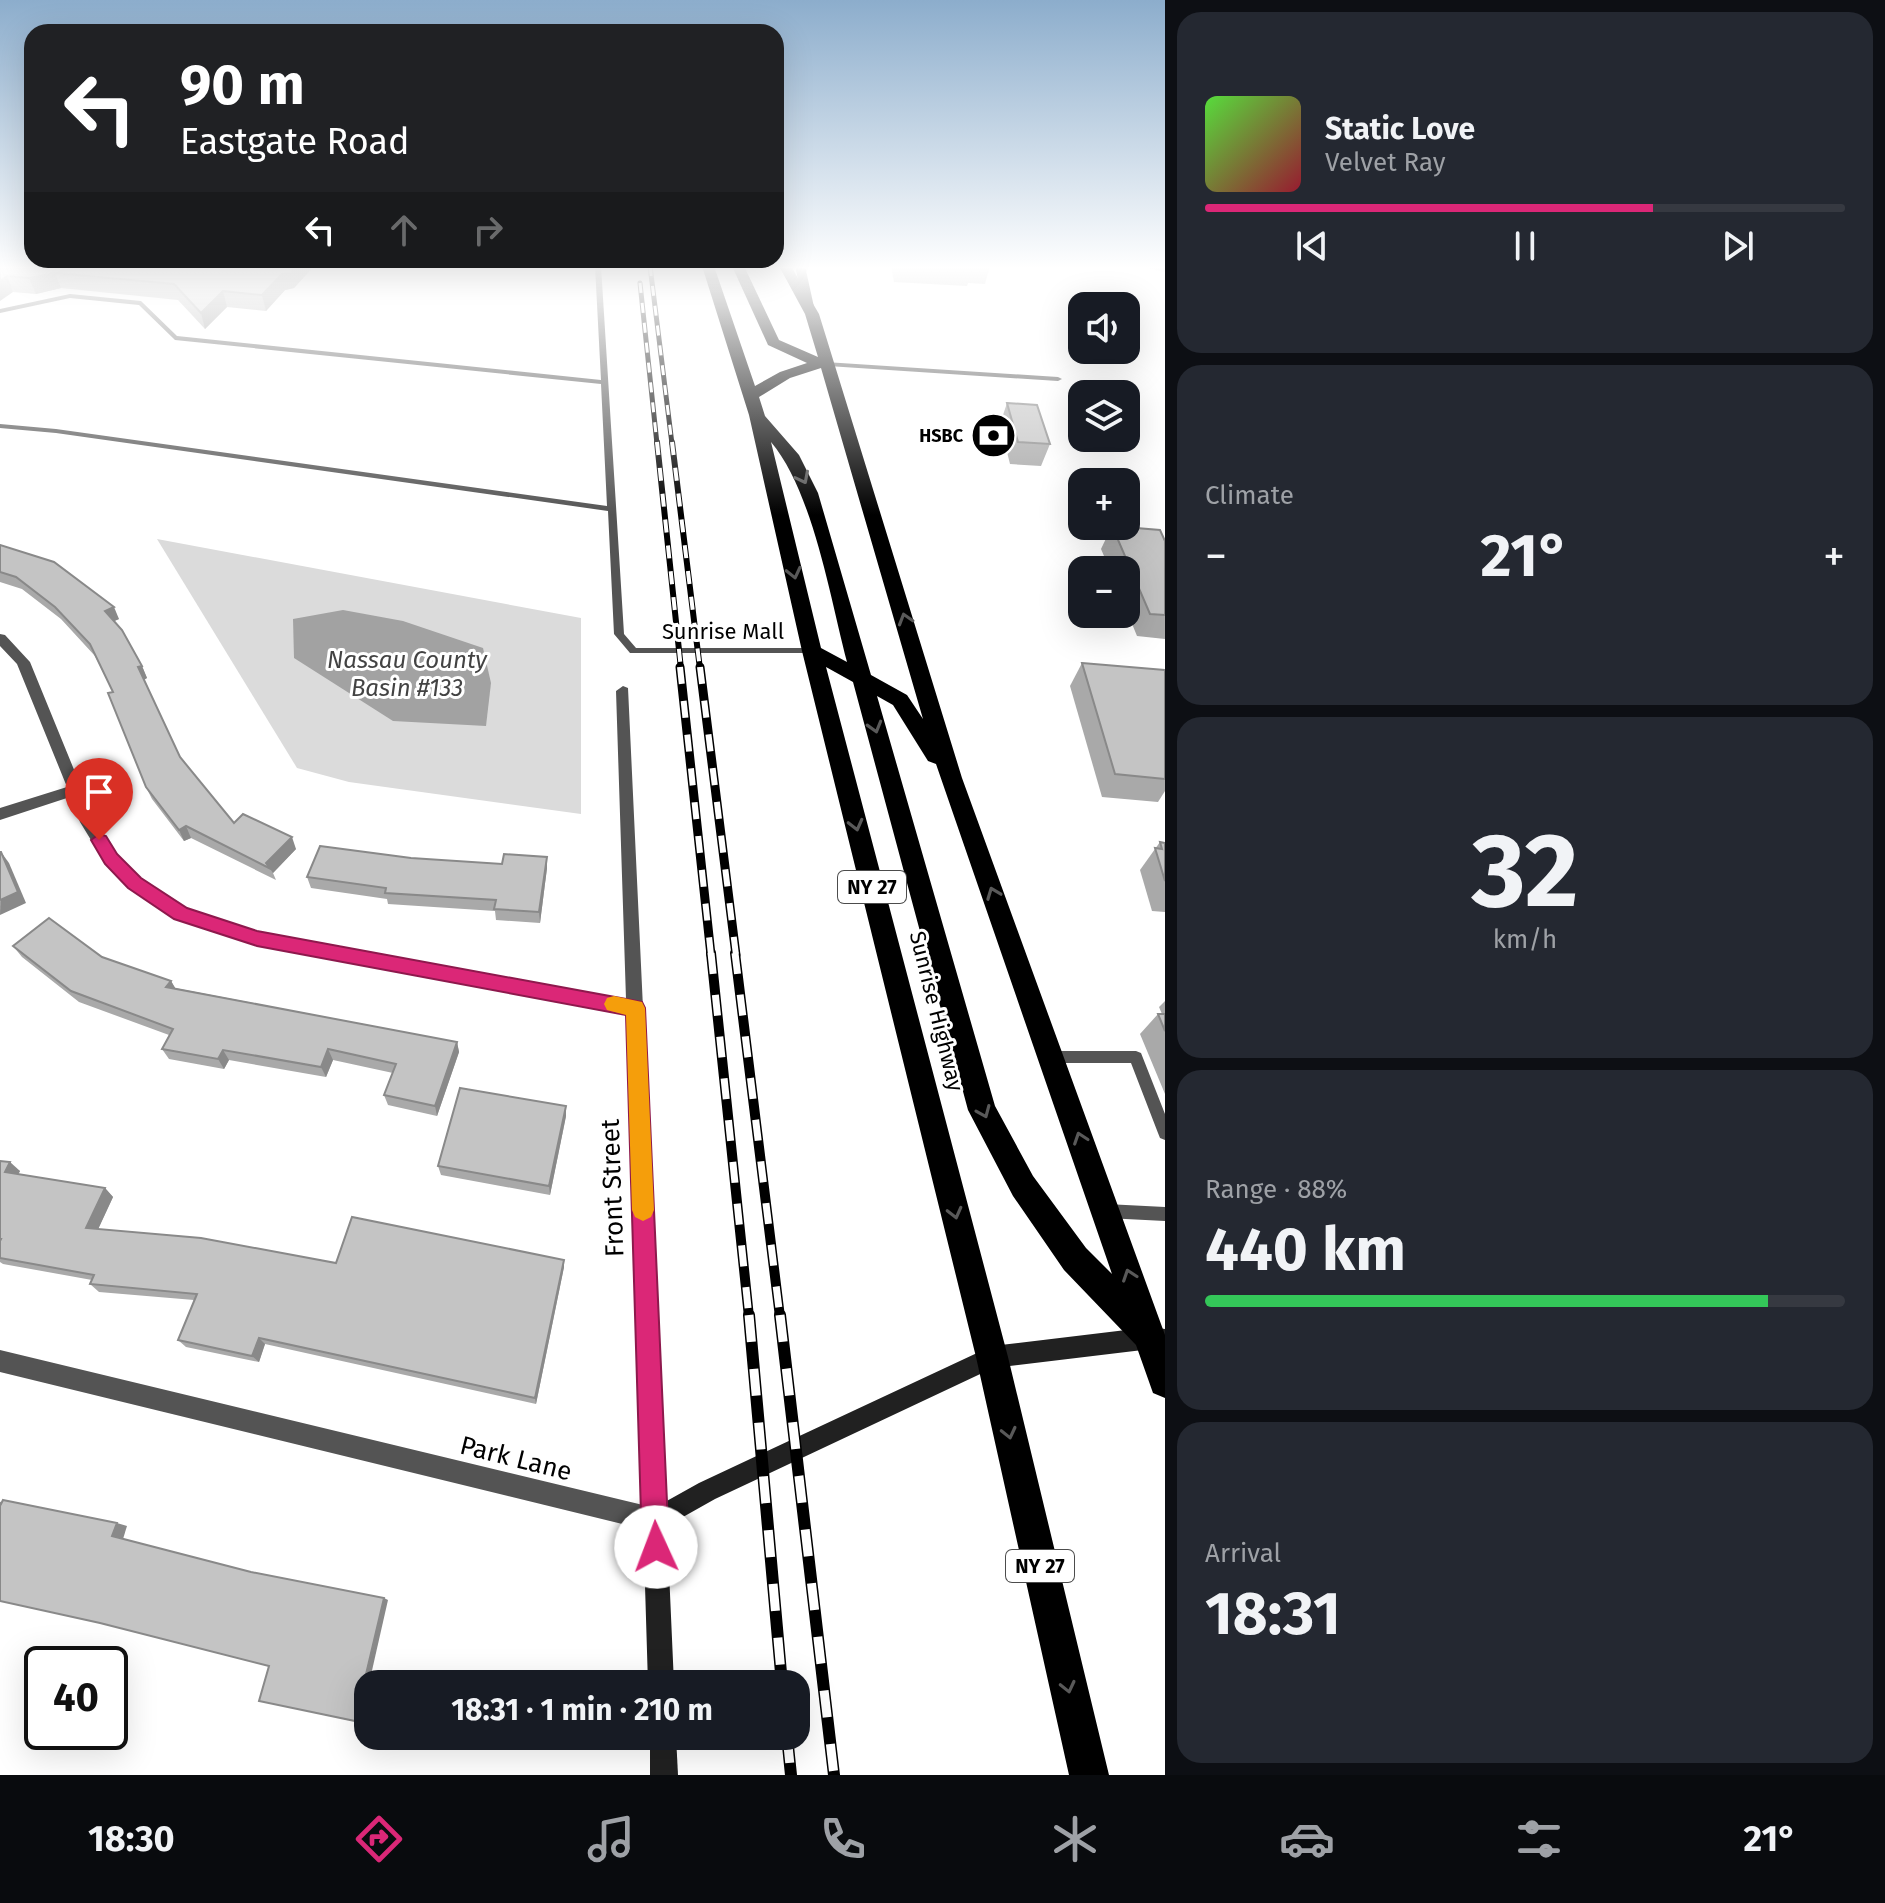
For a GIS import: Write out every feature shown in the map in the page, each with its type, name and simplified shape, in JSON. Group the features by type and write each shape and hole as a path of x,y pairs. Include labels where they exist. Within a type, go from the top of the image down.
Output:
{"highway":[{"name":"Sunrise Highway","path":"736,349 755,405 812,651 992,1357 1089,1775"},
{"path":"786,349 828,364"},
{"path":"823,349 951,778 1106,1211 1158,1339 1165,1381"},
{"path":"828,364 797,368 775,379 755,405 793,458 810,493 982,1110 1023,1186 1075,1259 1158,1339"},
{"path":"812,651 900,700 951,778"}],"street":[{"path":"0,638 23,662 88,822 111,859 135,883 181,914 257,939 635,1008"},
{"name":"Front Street","path":"623,691 660,1670"},
{"path":"0,814 75,790"},
{"path":"655,1520 707,1491 992,1357 1158,1339"},
{"name":"Park Lane","path":"0,1361 655,1520"},
{"path":"663,1750 664,1775"}],"lane":[{"path":"281,349 604,382"},
{"path":"0,426 56,431 612,509 602,349"},
{"path":"828,364 1058,379"},
{"name":"Sunrise Mall","path":"612,509 619,634 633,651 812,651"},
{"path":"1052,1057 1136,1057 1165,1133"},
{"path":"1106,1211 1165,1214"}],"shaded area":[{"name":"Nassau County Basin #133","path":"157,539 581,618 581,814 349,782 297,768"}],"water":[{"name":"Nassau County Basin #133","path":"343,610 403,621 483,648 491,683 486,726 393,721 294,658 293,619"}],"building":[{"path":"1007,403 1037,405 1050,444 1018,442"},
{"path":"1140,528 1160,530 1165,541 1165,615 1150,614 1140,591 1140,556 1125,556 1118,540 1140,540"},
{"path":"0,545 54,562 114,607 105,611 122,630 142,666 138,667 180,757 234,823 243,814 292,837 266,863 271,869 186,826 179,830 146,787 108,693 113,692 90,644 55,607 16,577 0,572"},
{"path":"1082,663 1165,670 1165,779 1115,774"},
{"path":"1160,842 1165,843 1165,881 1155,848 1162,849"},
{"path":"320,846 411,858 502,864 504,854 547,857 539,912 494,909 496,900 385,893 386,888 307,877"},
{"path":"0,852 18,892 0,900"},
{"path":"49,918 102,957 171,981 166,987 457,1042 435,1106 384,1095 396,1064 328,1049 321,1067 223,1050 218,1059 162,1049 173,1029 71,991 13,946"},
{"path":"1158,1014 1165,1014 1165,1031"},
{"path":"460,1088 566,1106 549,1186 438,1166"},
{"path":"0,1161 10,1162 5,1172 105,1188 86,1228 201,1238 336,1263 352,1217 564,1260 535,1398 259,1338 252,1356 178,1340 197,1294 90,1284 94,1275 0,1258"},
{"path":"3,1500 117,1523 112,1536 251,1572 384,1598 367,1670 354,1670 354,1721 259,1701 269,1666 0,1601"}],"railway":[{"path":"647,349 657,444"},
{"path":"660,349 672,444"},
{"path":"657,442 681,669"},
{"path":"672,442 700,669"},
{"path":"680,667 711,955"},
{"path":"700,667 736,955"},
{"path":"711,953 749,1317"},
{"path":"735,953 780,1317"},
{"path":"749,1315 781,1670"},
{"path":"780,1315 834,1775"},
{"path":"788,1750 791,1775"}],"slow traffic":[{"path":"614,1004 635,1008 643,1210"}],"place":[{"name":"HSBC","path":"994,436"}],"route":[{"path":"99,840 111,859 135,883 181,914 257,939 635,1008 656,1547"}]}
